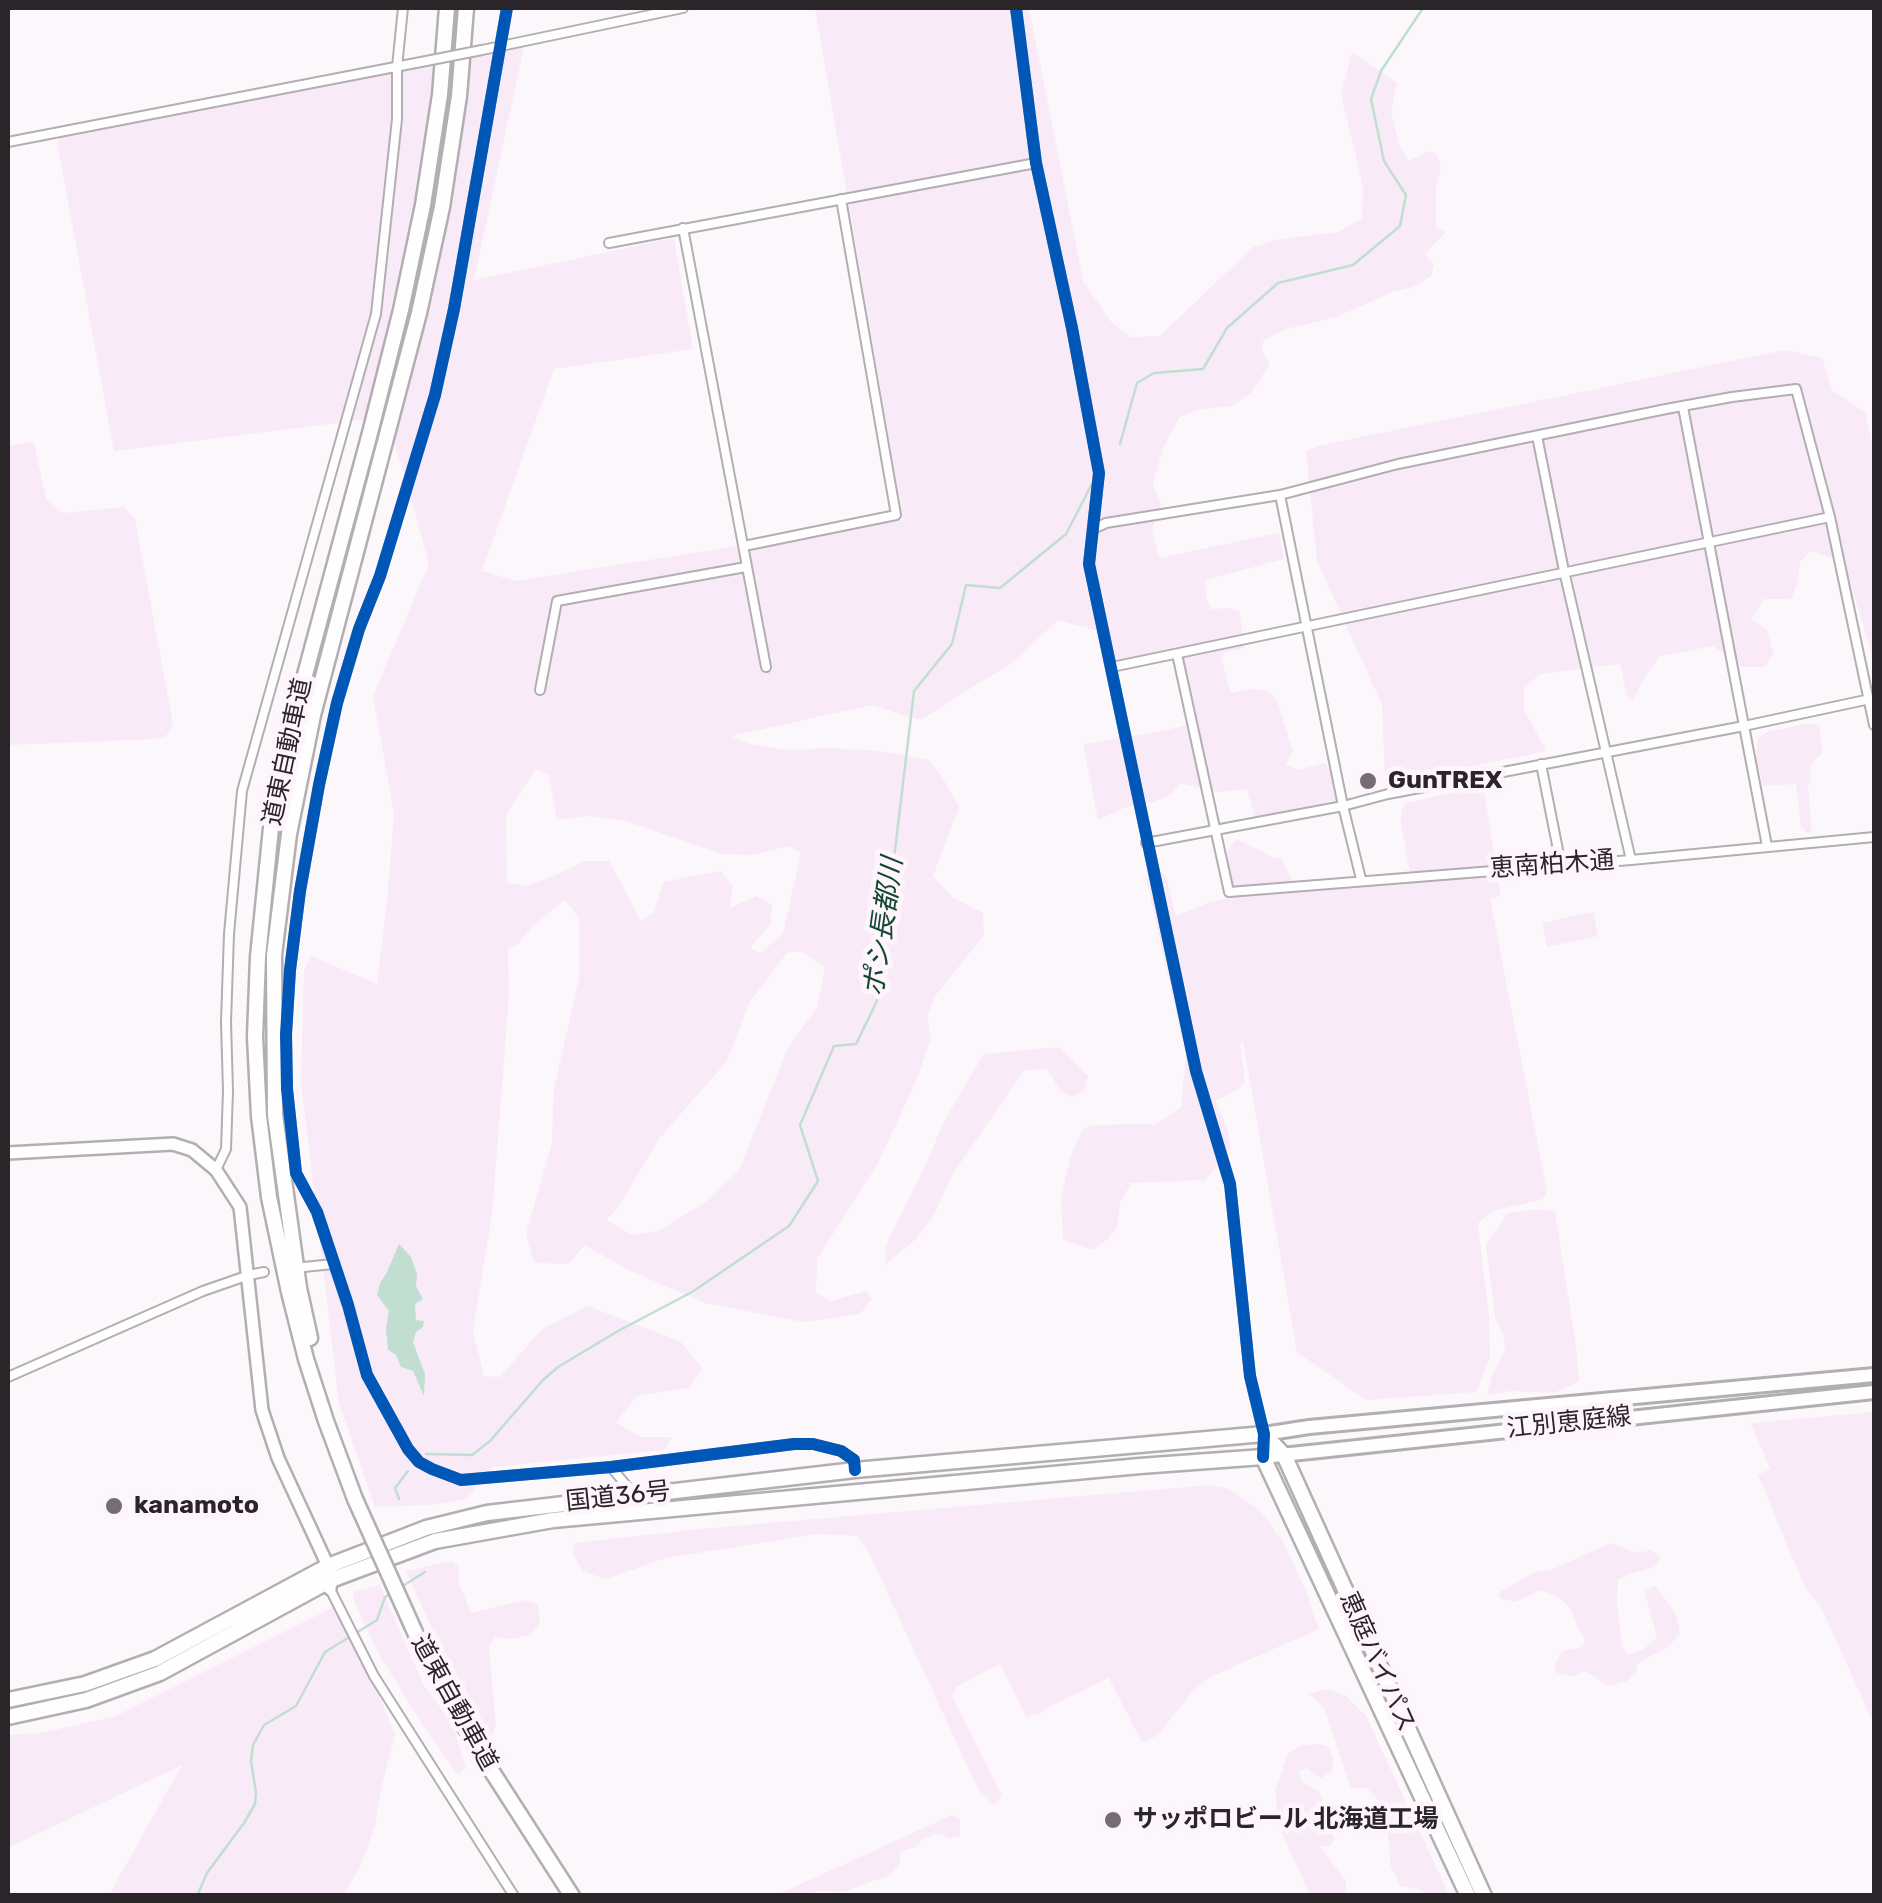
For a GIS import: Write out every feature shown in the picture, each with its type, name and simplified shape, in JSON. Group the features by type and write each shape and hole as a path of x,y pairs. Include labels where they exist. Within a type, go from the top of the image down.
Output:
{"highway":[{"name":"道東自動車道","path":"447,8 440,96 423,205 379,398 295,712 271,828 258,957 255,1037 259,1116 269,1197 289,1292 306,1359 355,1500 423,1650 456,1712 572,1896"},
{"name":"道東自動車道","path":"355,1500 314,1355 284,1194 276,1115 274,956 290,834 313,715 419,313 442,206 459,96 466,8"},
{"name":"恵庭バイパス","path":"1264,1434 1284,1455 1484,1896"},
{"name":"国道36号","path":"8,1717 86,1700 160,1674 426,1528 487,1514 855,1470 1264,1434"},
{"name":"恵庭バイパス","path":"1263,1457 1468,1896"},
{"name":"国道36号","path":"8,1700 85,1684 156,1659 330,1578 435,1541 553,1520 1263,1457"}],"main road":[{"name":"江別恵庭線","path":"1264,1434 1874,1375"},
{"name":"江別恵庭線","path":"1263,1457 1874,1392"}],"street":[{"path":"216,1170 226,1149 226,1022 242,791 376,314 397,118 404,8"},
{"path":"507,8 454,310 435,395 380,576 359,628 337,702 319,785 300,891 286,1034 290,1137 296,1173 317,1212 367,1376 408,1449 420,1462 442,1474 461,1480 611,1467 794,1444 841,1451 854,1460 855,1470"},
{"path":"8,142 683,8"},
{"path":"1016,8 1036,162 1099,473 1088,564 1196,1071 1230,1184 1250,1376 1264,1434 1263,1457"},
{"path":"609,242 1036,162"},
{"path":"744,546 896,515 841,199"},
{"path":"683,228 766,667"},
{"path":"1092,530 1106,522 1280,495 1398,464 1732,397 1796,389 1830,517 1874,725"},
{"path":"1683,407 1768,846"},
{"path":"1537,436 1631,860"},
{"path":"1280,495 1361,879"},
{"path":"1112,667 1830,517"},
{"path":"540,690 557,601 746,567"},
{"path":"1177,654 1215,830"},
{"path":"1146,843 1870,699"},
{"path":"1541,764 1561,865"},
{"name":"恵南柏木通","path":"1215,830 1228,892 1874,837"},
{"path":"8,1153 172,1144 192,1150 216,1170 240,1207 262,1410 278,1458 374,1676 514,1896"},
{"path":"304,1266 333,1264"},
{"path":"8,1377 203,1291 264,1272"},
{"path":"611,1467 635,1496"}],"shaded area":[{"path":"815,8 1029,8 1083,281 1111,322 1131,337 1160,336 1253,247 1280,239 1339,232 1362,218 1363,187 1341,94 1352,52 1397,83 1391,112 1399,145 1409,161 1429,151 1437,154 1441,168 1436,188 1436,227 1446,232 1425,254 1434,264 1431,276 1414,287 1336,317 1286,329 1263,341 1262,352 1270,363 1252,392 1232,406 1197,410 1179,418 1163,448 1153,484 1161,505 1152,529 1159,558 1279,533 1284,559 1205,580 1206,596 1211,609 1239,611 1245,648 1225,652 1221,658 1231,693 1267,690 1277,700 1293,752 1285,764 1298,770 1324,763 1333,771 1337,800 1255,817 1247,789 1217,792 1180,783 1171,794 1154,802 1126,807 1098,820 1083,744 1197,722 1180,649 1116,662 1103,653 1095,630 1058,620 1013,662 920,720 872,705 731,736 788,750 880,751 928,760 959,807 933,876 952,897 983,913 984,935 936,995 927,1016 931,1038 917,1079 878,1163 817,1259 816,1292 831,1301 866,1291 872,1299 860,1314 803,1322 705,1303 626,1269 585,1245 568,1264 534,1263 526,1234 552,1143 554,1088 579,979 579,918 565,900 508,949 509,995 492,1214 473,1331 484,1376 500,1377 542,1329 588,1306 681,1342 703,1369 688,1388 637,1396 616,1422 640,1437 672,1437 665,1450 492,1467 467,1499 375,1507 339,1403 301,1082 304,970 311,956 377,984 394,814 373,696 429,564 384,417 114,451 57,142 63,135 421,62 524,46 474,280 674,238 693,349 554,369 482,571 515,581 903,520","holes":["536,769 549,775 557,820 588,816 626,821 721,854 753,855 788,846 801,853 783,933 761,953 750,948 770,925 773,905 756,896 730,908 733,886 721,871 663,882 654,912 641,921 609,861 584,861 527,886 507,883 506,814","801,951 825,967 817,1008 789,1046 739,1170 707,1201 659,1231 632,1235 606,1220 619,1206 659,1139 727,1061 749,1003 787,953"]},
{"path":"1785,350 1822,358 1832,390 1865,412 1874,451 1874,661 1844,561 1811,551 1800,562 1791,599 1764,599 1751,619 1767,630 1774,654 1764,667 1742,667 1713,646 1660,656 1633,701 1627,696 1620,664 1540,674 1524,688 1524,709 1546,751 1392,782 1385,773 1382,705 1317,561 1306,452 1318,446"},
{"path":"33,441 47,500 63,513 124,507 135,519 173,724 166,736 8,745 8,446"},
{"path":"1819,725 1822,748 1810,766 1812,830 1807,833 1801,826 1796,784 1763,786 1756,757 1758,739 1767,732"},
{"path":"1483,786 1501,896 1490,899 1547,1191 1543,1199 1493,1211 1478,1223 1490,1358 1476,1392 1366,1400 1297,1352 1243,1041 1240,1044 1245,1081 1216,1101 1231,1148 1205,1180 1131,1183 1120,1203 1117,1228 1093,1250 1063,1240 1061,1199 1070,1158 1082,1130 1091,1125 1156,1124 1181,1107 1186,1056 1146,878 1160,871 1166,876 1176,916 1229,898 1228,850 1238,840 1281,858 1297,890 1411,879 1401,824 1406,803"},
{"path":"1593,912 1598,936 1547,947 1542,923"},
{"path":"1059,1047 1088,1076 1084,1090 1072,1098 1060,1090 1046,1068 1024,1071 952,1175 933,1217 916,1239 885,1265 886,1245 943,1123 984,1054"},
{"path":"1535,1209 1555,1212 1579,1381 1554,1393 1511,1391 1487,1395 1505,1350 1495,1317 1486,1245 1507,1214"},
{"path":"399,1244 411,1257 417,1274 416,1286 423,1299 415,1304 416,1320 424,1321 413,1342 425,1374 424,1396 413,1371 401,1367 396,1355 388,1350 389,1311 377,1295"},
{"path":"1874,1412 1874,1724 1821,1607 1804,1585 1758,1475 1770,1469 1751,1423"},
{"path":"1210,1485 1229,1489 1258,1509 1272,1525 1308,1595 1319,1629 1208,1678 1158,1735 1142,1743 1109,1678 1039,1715 1026,1717 1000,1664 956,1687 952,1696 1002,1795 994,1805 978,1789 858,1536 816,1534 666,1558 606,1579 583,1571 573,1554 574,1543 711,1528"},
{"path":"1610,1543 1637,1553 1651,1550 1661,1558 1654,1567 1618,1580 1622,1645 1627,1655 1644,1649 1657,1637 1644,1590 1655,1586 1676,1613 1680,1634 1668,1647 1638,1663 1627,1681 1608,1686 1586,1671 1573,1676 1557,1673 1554,1666 1562,1651 1583,1647 1585,1638 1564,1602 1540,1590 1515,1602 1499,1595 1538,1571 1549,1571"},
{"path":"452,1561 459,1567 459,1583 471,1613 525,1600 538,1605 540,1622 531,1635 495,1637 489,1647 496,1727 491,1736 436,1638 406,1571"},
{"path":"380,1585 423,1684 453,1724 466,1768 458,1775 378,1653 354,1601 353,1592"},
{"path":"342,1603 395,1735 375,1826 361,1865 344,1895 109,1895 182,1765 8,1848 8,1735 41,1733 116,1716"},
{"path":"1327,1689 1346,1696 1366,1716 1449,1895 1426,1895 1421,1890 1401,1886 1391,1868 1385,1807 1366,1787 1351,1789 1324,1708 1309,1694"},
{"path":"1302,1745 1329,1747 1332,1771 1321,1778 1307,1768 1299,1771 1302,1781 1319,1792 1324,1805 1323,1820 1335,1838 1331,1846 1320,1846 1346,1881 1345,1895 1310,1895 1279,1826 1275,1790 1288,1754"},
{"path":"952,1815 960,1819 960,1836 949,1838 939,1833 924,1838 916,1847 900,1852 900,1863 890,1875 843,1892 777,1895"}],"waterway":[{"name":"ポシ長都川","path":"1120,444 1137,383 1154,373 1203,369 1227,328 1278,283 1353,265 1400,226 1406,195 1384,161 1371,99 1381,71 1423,8"},
{"name":"ポシ長都川","path":"426,1454 472,1455 490,1441 558,1367 692,1292 789,1226 818,1181 800,1125 834,1046 856,1044 877,1001 914,691 952,644 966,585 1000,588 1066,534 1094,480"},
{"name":"ポシ長都川","path":"399,1499 395,1488 408,1471"},
{"name":"ポシ長都川","path":"401,1587 425,1572"},
{"name":"ポシ長都川","path":"197,1896 207,1873 255,1804 251,1761 253,1745 264,1725 296,1706 325,1652 377,1620 385,1597 390,1594"}],"cycle path":[{"path":"507,8 435,395 380,576 359,629 319,785 300,891 286,1034 296,1173 317,1212 367,1375 408,1449 432,1469 461,1480 813,1444 841,1451 854,1460 855,1470"},
{"path":"1016,8 1036,163 1099,473 1089,564 1196,1071 1230,1184 1250,1376 1264,1434 1263,1457"}],"place":[{"name":"GunTREX","path":"1368,781"},
{"name":"kanamoto","path":"114,1506"},
{"name":"サッポロビール 北海道工場","path":"1113,1820"}]}
